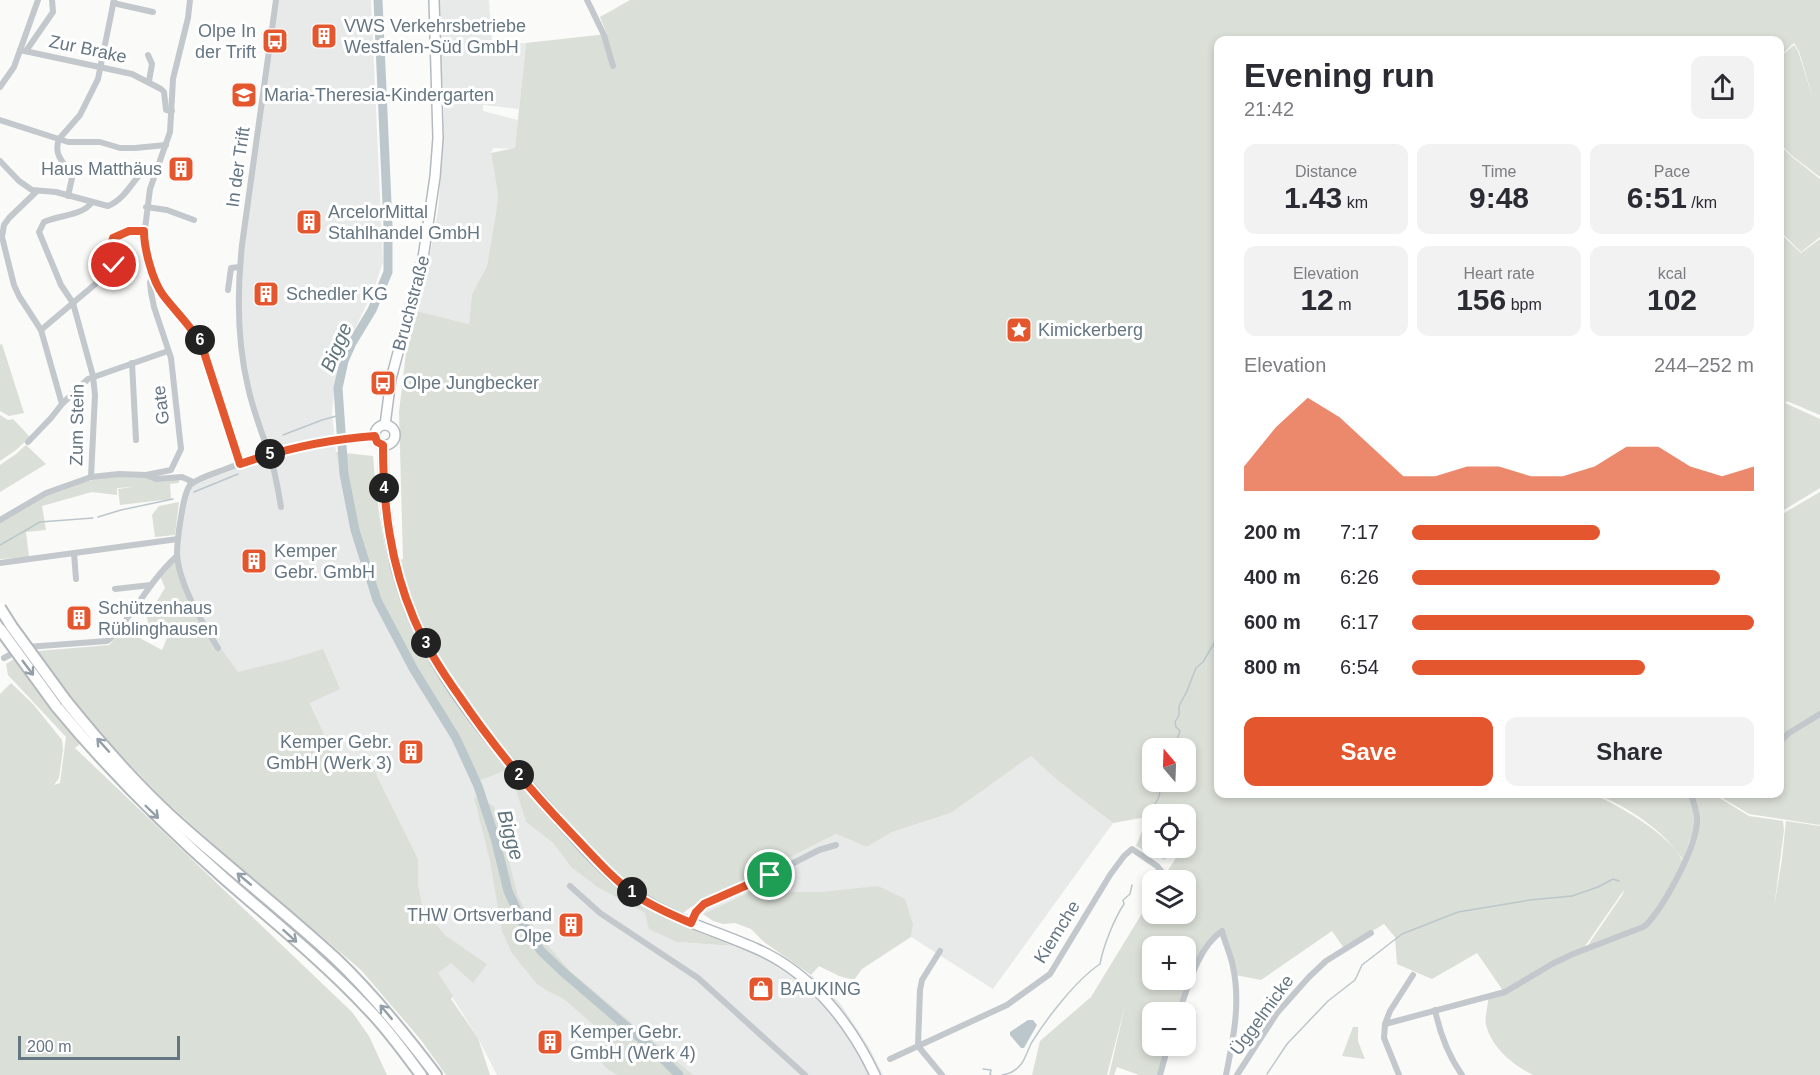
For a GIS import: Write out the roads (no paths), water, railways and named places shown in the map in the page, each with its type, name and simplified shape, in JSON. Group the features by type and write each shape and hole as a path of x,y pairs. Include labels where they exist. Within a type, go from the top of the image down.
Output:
{"highway":[{"path":"0,608 88,744 146,807 333,974 368,1009 421,1075"},
{"path":"0,629 61,703 172,817 336,959 377,1002 436,1075"}],"main road":[{"name":"Bruchstraße","path":"385,425 391,379 423,258 435,177 438,138 435,0"},
{"path":"385,425 393,429 395,435 391,444 383,445 377,442 375,436 377,429 385,425"},
{"path":"383,445 384,498 388,528 396,567 414,619 437,664 489,739 593,856 636,895 691,923 759,950 805,979 843,1019 875,1075"}],"street":[{"path":"23,50 38,0"},
{"path":"0,87 23,50 53,12 52,0"},
{"path":"190,0 188,18 172,79 170,132 156,168 146,207 144,237 153,276 163,295 190,326 201,343 240,464"},
{"name":"In der Trift","path":"276,0 240,267 239,330 242,356 256,417 269,454 281,507"},
{"path":"587,0 604,35 614,66"},
{"path":"68,196 72,178 57,152 59,139 80,115 98,79 114,2 153,12"},
{"name":"Zur Brake","path":"23,50 132,74 149,81 152,64 148,55"},
{"path":"149,81 163,91 166,110 172,111"},
{"path":"0,120 74,143 100,142 120,148 166,145"},
{"path":"0,161 25,186 37,192 56,192 108,206 116,202 142,172 156,168"},
{"path":"37,192 2,225 3,246 14,285 41,330 62,404"},
{"name":"Zum Stein","path":"92,202 88,208 81,211 44,222 39,232 61,285 73,303 93,376 95,395 92,477"},
{"path":"146,207 168,210 194,220"},
{"path":"41,330 106,275 114,265 113,238 129,231 144,231"},
{"name":"In der Trift","path":"228,290 231,268 240,267"},
{"name":"Gate","path":"146,475 171,470 181,449 171,358 154,307 150,282 153,276"},
{"path":"27,442 62,404 93,376 168,351"},
{"path":"132,363 136,440"},
{"path":"218,648 192,602 177,556 187,490 193,482 269,454 328,440 375,436"},
{"path":"0,520 46,493 92,477 119,474 146,475 156,479 182,477 193,482"},
{"path":"0,563 178,538"},
{"path":"74,553 75,579"},
{"path":"4,658 22,648 107,641 113,637 165,567 177,556"},
{"path":"115,589 151,585"},
{"path":"1784,738 1820,714"},
{"path":"1385,1024 1505,992 1573,954 1643,927 1681,871 1696,826 1697,816 1692,798"},
{"path":"691,923 696,912 704,904 770,875 819,850 836,845"},
{"name":"Kiemche","path":"890,1059 1007,1005 1050,974 1110,875 1132,849 1160,870"},
{"path":"570,886 600,913 698,978 805,1075"},
{"path":"1183,1002 1198,962 1215,936 1222,931 1233,966 1236,988 1236,1026 1226,1075"},
{"name":"Üggelmicke","path":"1237,1075 1277,1013 1309,976 1326,961 1371,933"},
{"path":"940,951 922,980 918,1046 942,1075"},
{"path":"1399,1075 1384,1038 1385,1024 1390,1011 1413,975"},
{"path":"1435,1010 1439,1032 1451,1059 1462,1075"},
{"path":"1160,1075 1165,1056"}],"waterway":[{"name":"Bigge","path":"378,0 388,272 372,310 344,361 338,388 344,474 355,530 377,600 414,670 456,738 478,786 495,838 508,891 525,928 541,951 655,1051 679,1075"},
{"path":"283,435 340,415"},
{"path":"194,492 238,474"},
{"path":"98,517 173,499"},
{"path":"0,545 40,522 93,518"},
{"path":"1178,738 1180,731 1175,722 1179,715 1179,706 1196,668 1203,662 1214,643"},
{"path":"1155,804 1160,792"},
{"path":"1267,1074 1287,1044 1328,1001 1355,980 1362,965 1402,934 1458,912 1530,900 1572,896 1613,879 1619,881"},
{"path":"1002,1075 1008,1074 1020,1065 1032,1042 1054,1011 1072,989 1100,964 1109,933 1124,904 1123,900 1130,894 1132,885"},
{"path":"983,1069 991,1070 991,1075"}],"place":[{"name":"VWS Verkehrsbetriebe Westfalen-Süd GmbH","path":"324,36"},
{"name":"Olpe In der Trift","path":"275,41"},
{"name":"Maria-Theresia-Kindergarten","path":"244,95"},
{"name":"Haus Matthäus","path":"181,169"},
{"name":"ArcelorMittal Stahlhandel GmbH","path":"309,222"},
{"name":"Schedler KG","path":"266,294"},
{"name":"Kimickerberg","path":"1019,330"},
{"name":"Olpe Jungbecker","path":"383,383"},
{"name":"Kemper Gebr. GmbH","path":"254,561"},
{"name":"Schützenhaus Rüblinghausen","path":"79,618"},
{"name":"Kemper Gebr. GmbH (Werk 3)","path":"411,752"},
{"name":"THW Ortsverband Olpe","path":"571,925"},
{"name":"BAUKING","path":"761,989"},
{"name":"Kemper Gebr. GmbH (Werk 4)","path":"550,1042"}]}
